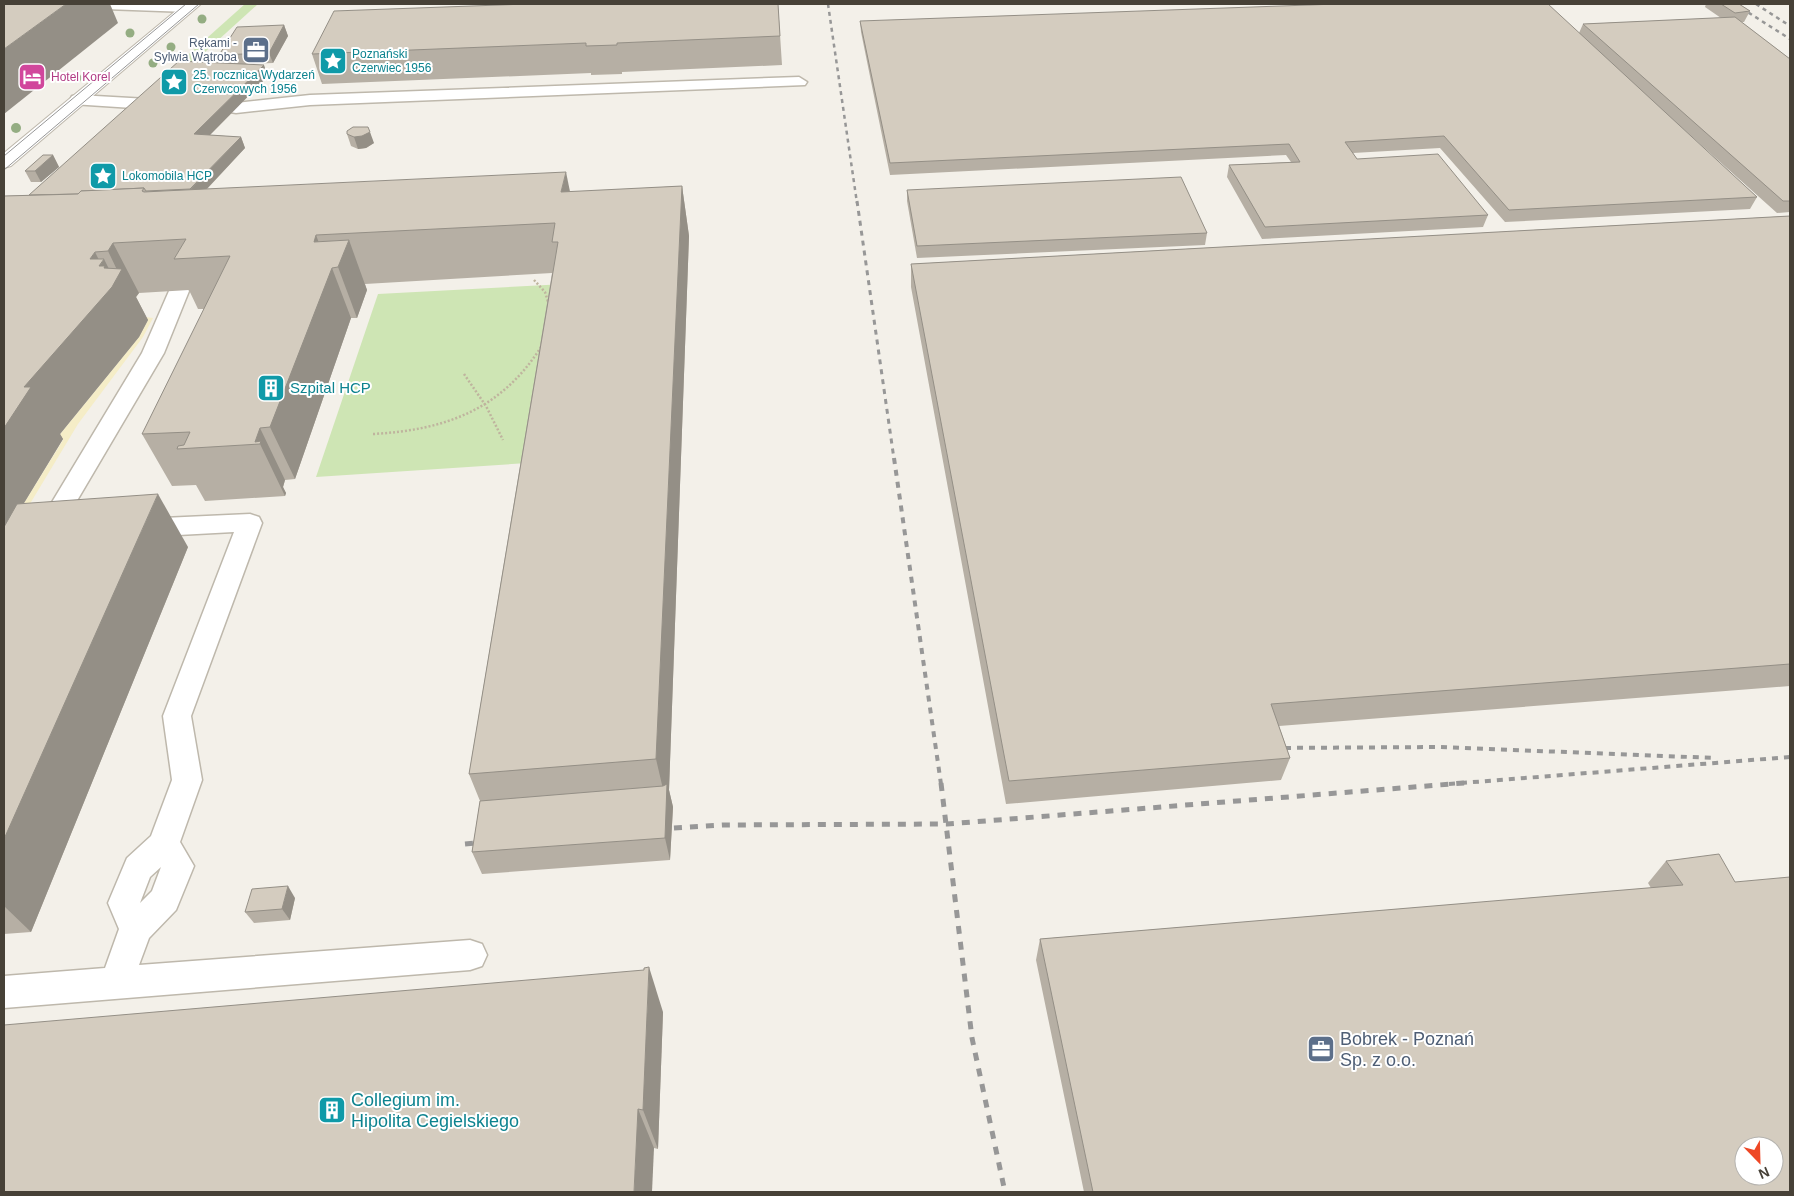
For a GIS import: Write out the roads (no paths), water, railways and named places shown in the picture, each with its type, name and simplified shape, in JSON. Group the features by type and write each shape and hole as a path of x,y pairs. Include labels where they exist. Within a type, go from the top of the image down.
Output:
{"street":[{"path":"4,162 190,6"}],"lane":[{"path":"77,4 190,6"},
{"path":"236,108 310,100 799,82"},
{"path":"78,100 148,104"},
{"path":"75,531 46,533 153,352 179,291"},
{"path":"114,529 250,523 177,716 187,780 164,844 178,866 165,900 135,929 117,982"},
{"path":"4,992 470,955"}],"tram line":[{"path":"4,156 186,4"},
{"path":"4,170 199,4"}],"railway":[{"path":"828,4 857,203"},
{"path":"1735,4 1790,39"},
{"path":"1756,4 1790,26"},
{"path":"857,201 894,459"},
{"path":"894,458 941,784"},
{"path":"1273,748 1439,747 1715,758"},
{"path":"1449,784 1790,757"},
{"path":"941,783 946,824"},
{"path":"946,824 1464,783"},
{"path":"658,829 723,825 946,824"},
{"path":"946,824 972,1038 1005,1192"},
{"path":"465,844 486,842"}],"place":[{"name":"Rękami - Sylwia Wątroba","path":"256,50"},
{"name":"Poznański Czerwiec 1956","path":"333,61"},
{"name":"Hotel Korel","path":"32,77"},
{"name":"25. rocznica Wydarzeń Czerwcowych 1956","path":"174,82"},
{"name":"Lokomobila HCP","path":"103,176"},
{"name":"Szpital HCP","path":"271,388"},
{"name":"Bobrek - Poznań Sp. z o.o.","path":"1321,1049"},
{"name":"Collegium im. Hipolita Cegielskiego","path":"332,1110"}]}
